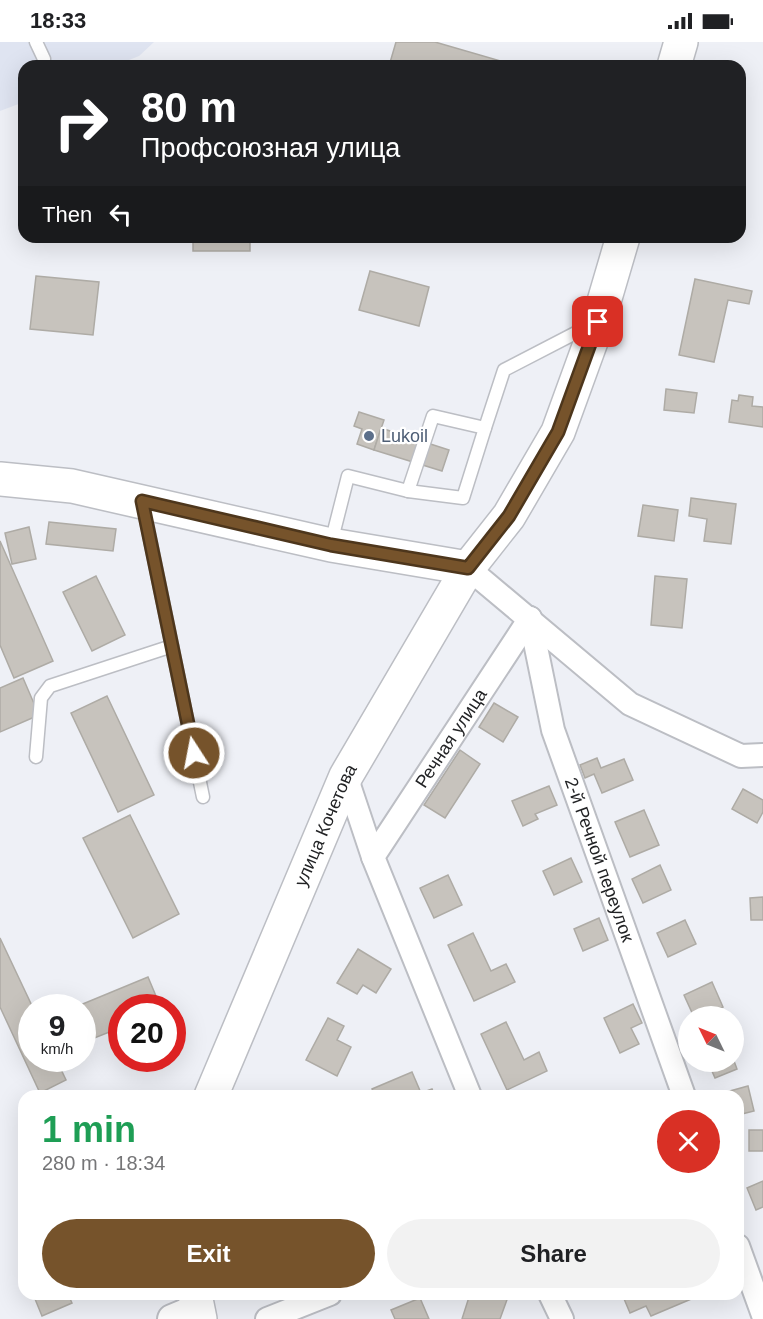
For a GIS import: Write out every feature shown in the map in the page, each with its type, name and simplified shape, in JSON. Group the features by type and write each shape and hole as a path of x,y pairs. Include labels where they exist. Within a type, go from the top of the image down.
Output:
{"main road":[{"path":"676,60 681,42"},
{"name":"улица Кочетова","path":"214,1090 346,776 468,568 509,516 558,432 598,322 621,243"},
{"path":"0,479 72,486 331,545 468,568"}],"street":[{"path":"468,568 630,704 741,756 763,755"},
{"name":"Речная улица","path":"373,857 530,618"},
{"name":"2-й Речной переулок","path":"530,618 553,730 682,1090"},
{"path":"346,776 373,857 468,1090"},
{"path":"744,1263 763,1315"},
{"path":"267,1319 315,1300"},
{"path":"553,1300 562,1319"}],"lane":[{"path":"36,42 44,59"},
{"path":"331,545 348,476 408,491 463,498 504,370 598,322"},
{"path":"408,491 433,416 485,428"},
{"path":"142,501 203,796"},
{"path":"36,757 41,698 50,686 172,646"}],"shaded area":[{"path":"0,42 154,42 139,56 129,60 18,60 18,104 0,111"}],"building":[{"path":"396,42 435,42 497,60 391,60"},
{"path":"193,243 250,243 250,251 193,251"},
{"path":"370,271 429,287 419,326 359,310"},
{"path":"36,276 99,282 93,335 30,329"},
{"path":"695,279 752,291 749,304 728,300 714,362 679,355"},
{"path":"666,389 697,393 694,413 664,410"},
{"path":"739,395 753,397 752,406 763,407 763,427 729,422 732,400 738,401"},
{"name":"Lukoil","path":"359,412 384,420 374,450 357,444 362,429 354,426"},
{"path":"381,428 449,450 442,471 374,450"},
{"path":"691,498 736,504 731,544 704,541 707,519 689,516"},
{"path":"643,505 678,510 674,541 638,536"},
{"path":"49,522 116,529 113,551 46,544"},
{"path":"29,527 36,559 12,564 5,533"},
{"path":"0,541 53,661 14,678 0,645"},
{"path":"96,576 125,635 92,651 63,592"},
{"path":"655,576 687,579 682,628 651,625"},
{"path":"23,678 39,715 0,732 0,688"},
{"path":"107,696 154,795 118,812 71,713"},
{"path":"494,703 518,717 503,742 479,727"},
{"path":"460,750 480,764 445,818 424,805"},
{"path":"597,758 601,768 624,759 633,780 602,793 594,774 585,778 580,765"},
{"path":"549,786 557,805 535,814 538,819 523,826 512,801"},
{"path":"743,789 763,800 763,812 757,823 732,809"},
{"path":"644,810 659,845 630,857 615,822"},
{"path":"130,815 179,914 133,938 83,838"},
{"path":"571,858 582,882 554,895 543,871"},
{"path":"660,865 671,890 643,903 632,879"},
{"path":"448,875 462,905 434,918 420,888"},
{"path":"763,897 763,920 751,920 750,898"},
{"path":"599,918 608,940 583,951 574,929"},
{"path":"685,920 696,944 668,957 657,933"},
{"path":"473,933 491,971 506,964 515,982 474,1001 448,945"},
{"path":"0,938 26,994 18,994 18,1046 0,1007"},
{"path":"358,949 391,969 376,993 363,985 357,994 337,983"},
{"path":"148,977 155,994 108,994 108,1033 96,1037 96,998"},
{"path":"712,982 723,1006 689,1006 684,995"},
{"path":"633,1004 642,1023 631,1028 639,1044 620,1053 604,1018"},
{"path":"328,1018 344,1026 337,1040 351,1047 337,1076 306,1060"},
{"path":"506,1022 524,1060 539,1052 547,1071 507,1090 481,1034"},
{"path":"30,1072 62,1072 66,1080 46,1090 39,1090"},
{"path":"412,1072 420,1090 372,1090"},
{"path":"712,1072 730,1072 715,1078"},
{"path":"748,1086 754,1111 744,1114 744,1090 734,1090"},
{"path":"749,1130 763,1130 763,1151 749,1151"},
{"path":"763,1181 763,1207 756,1210 747,1188"},
{"path":"35,1300 71,1300 72,1303 42,1316"},
{"path":"415,1300 421,1300 429,1319 395,1319 391,1310"},
{"path":"468,1300 507,1300 500,1319 462,1319"},
{"path":"625,1300 689,1300 651,1316 646,1306 630,1313"}],"place":[{"name":"Lukoil","path":"369,436"}],"route":[{"path":"194,753 142,501 331,545 468,568 509,516 558,432 598,322"}]}
